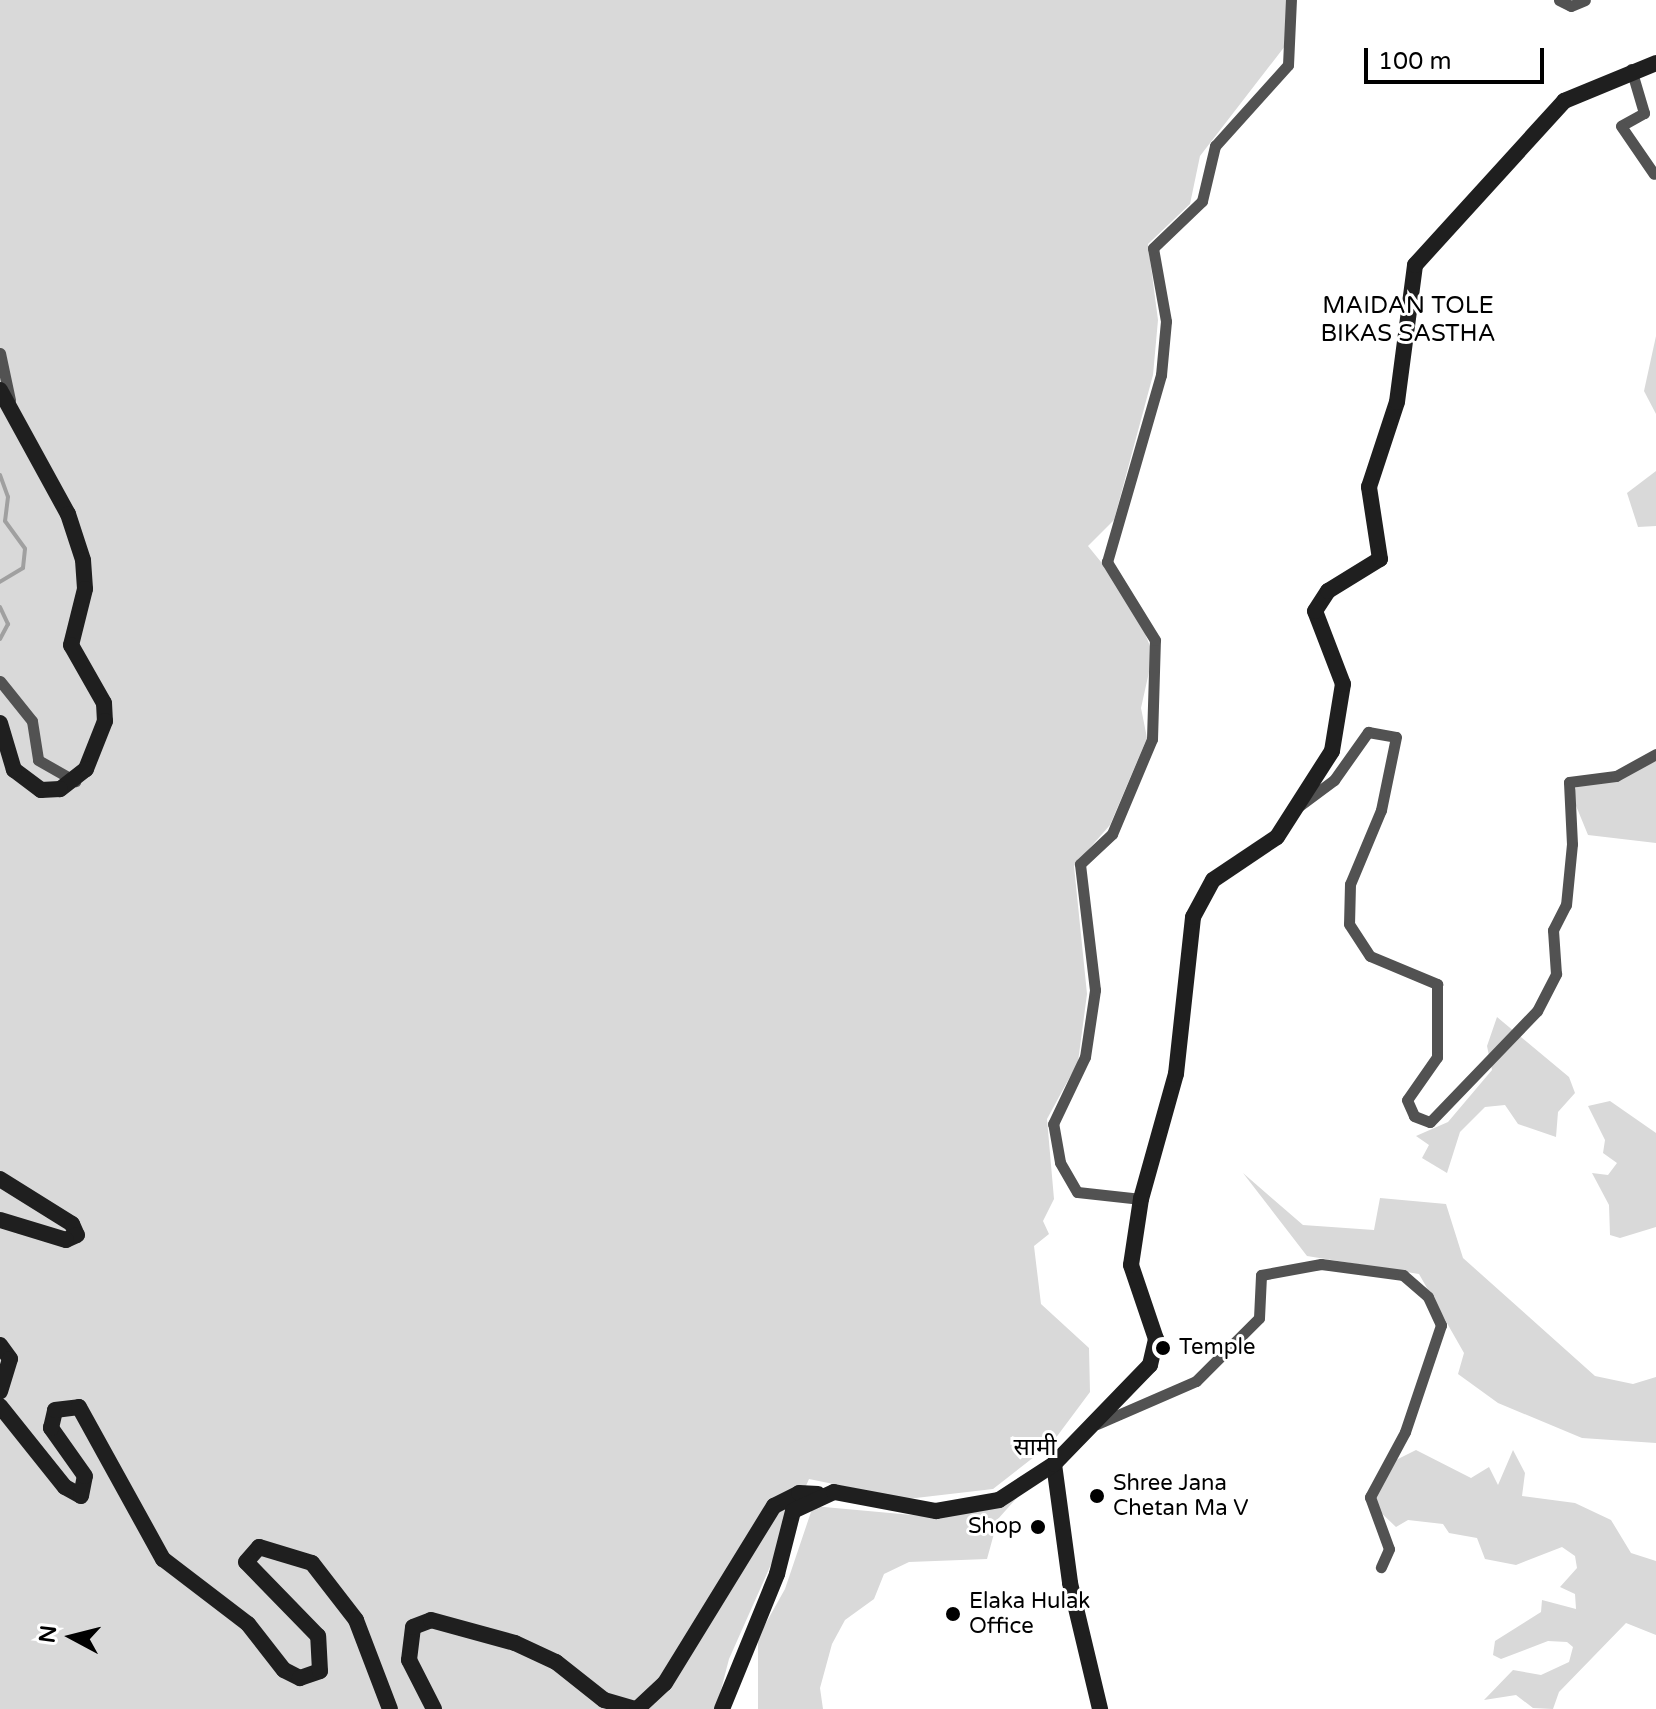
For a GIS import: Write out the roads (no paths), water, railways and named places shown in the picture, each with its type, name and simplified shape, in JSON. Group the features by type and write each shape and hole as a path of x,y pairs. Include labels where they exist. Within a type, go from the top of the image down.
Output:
{"main road":[{"path":"434,1709 409,1660 413,1627 431,1620 515,1643 556,1662 604,1700 636,1709 665,1683 774,1506 799,1493 958,1510 999,1500 1054,1464 1086,1429 1137,1382 1155,1351 1132,1279 1141,1199 1176,1074 1193,917 1213,880 1277,837 1332,751 1343,706 1338,667 1315,611 1328,591 1380,559 1369,487 1397,402 1415,265 1564,101 1631,69 1656,63"},
{"path":"0,723 14,770 41,790 75,781 96,752 105,721 104,703 71,645 83,560 5,396"},
{"path":"0,1179 72,1224 77,1235 66,1240 0,1220"},
{"path":"0,1345 10,1359 0,1392"},
{"path":"0,1406 65,1487 81,1496 85,1476 51,1428 55,1410 79,1407 163,1559 248,1624 284,1670 300,1678 320,1671 318,1636 246,1562 259,1547 312,1563 356,1620 390,1709"},
{"path":"1054,1464 1070,1583 1100,1709"},
{"path":"722,1709 777,1574 793,1511 820,1494"}],"street":[{"path":"1141,1199 1077,1192 1060,1162 1053,1124 1085,1057 1095,990 1080,864 1112,834 1152,739 1155,640 1107,562 1161,375 1166,321 1153,248 1202,201 1215,146 1288,65 1291,0"},
{"path":"1559,0 1571,6 1585,0"},
{"path":"1631,69 1644,113 1621,126 1654,174"},
{"path":"0,353 5,396"},
{"path":"0,681 32,721 38,760 75,781"},
{"path":"1299,806 1334,780 1368,732 1396,737 1381,810 1350,884 1349,924 1370,956 1437,984 1437,1057 1407,1100 1414,1116 1430,1122 1537,1011 1556,974 1553,930 1566,905 1572,844 1569,782 1616,776 1656,754"},
{"path":"1086,1429 1196,1381 1259,1318 1261,1275 1321,1264 1403,1275 1428,1297 1441,1325 1405,1432 1370,1497 1389,1549 1381,1567"}],"waterway":[{"path":"0,475 8,497 5,521 25,549 23,568 0,582"},
{"path":"0,607 8,624 0,639"}],"place":[{"name":"Temple","path":"1163,1348"},
{"name":"Shree Jana Chetan Ma V","path":"1097,1496"},
{"name":"Shop","path":"1038,1527"},
{"name":"Elaka Hulak Office","path":"953,1614"}],"district":[{"name":"MAIDAN TOLE BIKAS SASTHA","path":"1408,320"},
{"name":"सामी","path":"1035,1448"}]}
